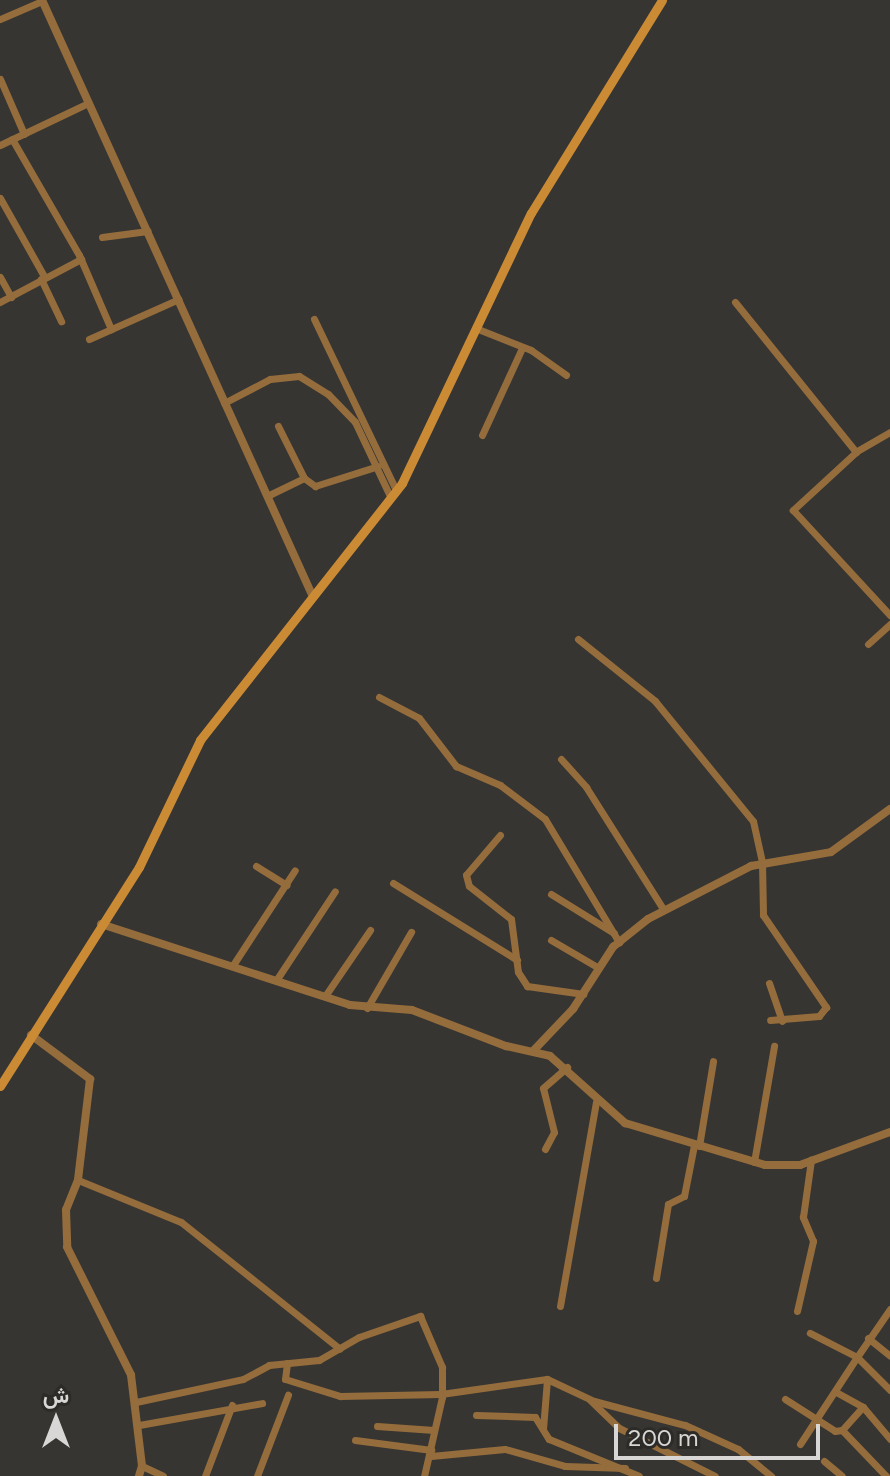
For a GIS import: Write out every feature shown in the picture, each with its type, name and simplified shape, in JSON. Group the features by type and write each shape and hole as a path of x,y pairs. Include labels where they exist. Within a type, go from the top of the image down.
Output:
{"main road":[{"path":"0,1086 160,830 200,740 394,494 478,329 531,213 662,0"}],"street":[{"path":"0,19 42,1 313,597"},
{"path":"0,79 24,134"},
{"path":"0,145 88,103"},
{"path":"12,139 81,259 111,329"},
{"path":"0,198 42,277 61,321"},
{"path":"0,223 9,218"},
{"path":"102,237 148,231"},
{"path":"0,302 81,259"},
{"path":"0,277 11,297"},
{"path":"89,339 179,299"},
{"path":"735,302 856,452"},
{"path":"314,319 384,466 394,494"},
{"path":"478,329 522,348 566,375"},
{"path":"482,435 522,348"},
{"path":"224,403 270,379 299,376 344,409 375,467 394,494"},
{"path":"278,426 304,478 322,485 384,466"},
{"path":"890,432 856,452 793,510 890,615"},
{"path":"267,496 304,478"},
{"path":"868,644 890,624"},
{"path":"578,639 673,720 753,821 762,862 763,915 826,1007 819,1016 770,1020"},
{"path":"379,697 419,718 456,766 500,785 545,819 617,937"},
{"path":"561,759 586,787 663,909"},
{"path":"534,1050 583,994 617,937 663,909 762,862 831,852 890,809"},
{"path":"500,835 466,875 472,890 511,919 517,960 527,986 583,994"},
{"path":"256,866 286,885"},
{"path":"233,965 295,870"},
{"path":"393,883 517,960"},
{"path":"277,979 335,891"},
{"path":"551,894 617,937"},
{"path":"101,924 325,996 367,1008 412,1010 506,1046 534,1050 567,1067 590,1089 596,1102 641,1130 754,1162 784,1168 890,1132"},
{"path":"325,996 370,930"},
{"path":"367,1008 411,932"},
{"path":"551,940 597,967"},
{"path":"769,983 782,1021"},
{"path":"31,1035 90,1079 78,1180 66,1210 67,1247 131,1375 139,1425 142,1466 139,1476"},
{"path":"754,1162 774,1046"},
{"path":"656,1278 668,1204 684,1196 713,1061"},
{"path":"545,1149 554,1132 543,1088 567,1067"},
{"path":"560,1306 596,1102"},
{"path":"797,1311 813,1241 803,1217 811,1160"},
{"path":"78,1180 181,1222 340,1349"},
{"path":"800,1444 868,1338 888,1315"},
{"path":"136,1402 243,1379 269,1365 319,1360 420,1316 442,1367 441,1394 424,1476"},
{"path":"810,1333 857,1357 890,1390"},
{"path":"868,1338 890,1356"},
{"path":"287,1363 285,1379 340,1396 441,1394 547,1379 588,1398 685,1425 738,1449 771,1476"},
{"path":"543,1429 547,1379"},
{"path":"836,1392 863,1407 890,1439"},
{"path":"257,1476 288,1395"},
{"path":"588,1398 619,1428 715,1476"},
{"path":"785,1399 842,1430 886,1476"},
{"path":"139,1425 232,1405 262,1403"},
{"path":"205,1476 232,1405"},
{"path":"842,1430 863,1407"},
{"path":"476,1415 535,1417 549,1439 639,1476"},
{"path":"377,1426 434,1430"},
{"path":"355,1440 431,1453 505,1449 565,1466 625,1468"},
{"path":"824,1461 842,1476"},
{"path":"142,1466 163,1476"}]}
